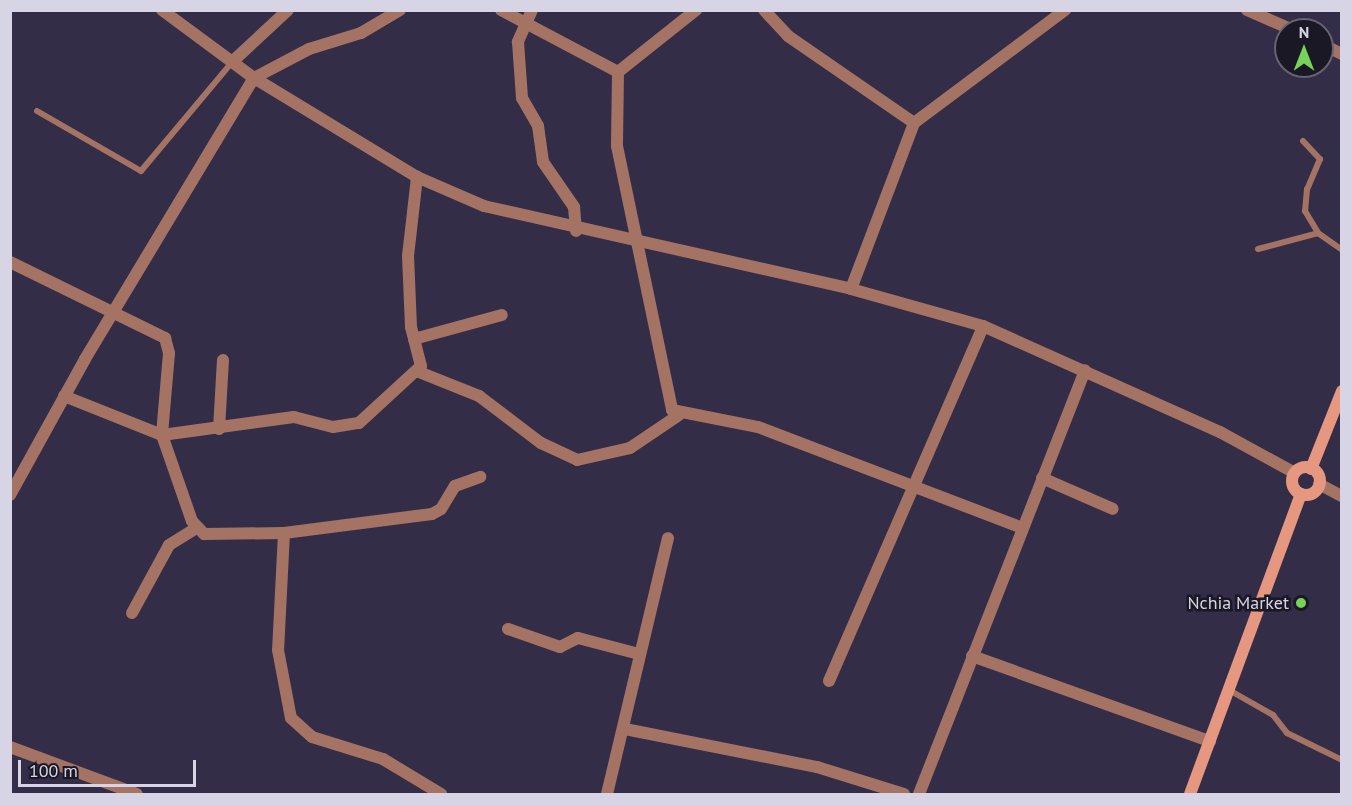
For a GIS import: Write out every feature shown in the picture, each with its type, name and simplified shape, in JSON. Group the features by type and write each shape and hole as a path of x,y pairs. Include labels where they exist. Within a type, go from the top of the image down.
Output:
{"main road":[{"path":"1311,469 1295,473 1293,487 1301,494 1314,492 1319,484 1311,469 1341,391"},
{"path":"1190,795 1301,494"}],"street":[{"path":"162,10 254,78 417,177 484,206 576,231 850,289 982,326 1085,370 1295,473"},
{"path":"232,62 288,10"},
{"path":"10,495 112,313 254,78 309,49 362,33 400,10"},
{"path":"501,10 525,26 618,72"},
{"path":"532,10 518,42 522,98 538,126 543,162 574,207 576,231"},
{"path":"618,72 696,10"},
{"path":"764,10 788,36 914,123"},
{"path":"850,289 914,123 1065,10"},
{"path":"1247,10 1274,22"},
{"path":"618,72 617,146 640,245 666,397 679,415"},
{"path":"417,177 408,256 414,339 419,372"},
{"path":"10,262 112,313 169,345 162,435 196,528 204,534 285,533 432,514 441,510 455,486 480,477"},
{"path":"414,339 502,315"},
{"path":"829,681 982,326"},
{"path":"219,429 223,360"},
{"path":"919,795 1041,477 1085,370"},
{"path":"64,396 162,435 294,417 345,427 359,423 419,372"},
{"path":"419,372 479,396 541,443 577,460 630,448 679,415 758,427 912,488 1022,528"},
{"path":"1041,477 1113,509"},
{"path":"1319,484 1341,496"},
{"path":"132,613 169,545 196,528"},
{"path":"285,533 278,650 291,718 312,737 383,759 441,795"},
{"path":"607,795 625,729 639,654 668,538"},
{"path":"508,629 560,647 578,638 639,654"},
{"path":"972,656 1210,741"},
{"path":"625,729 817,767 904,795"},
{"path":"10,747 137,795"}],"lane":[{"path":"37,111 141,171 232,62"},
{"path":"1303,141 1320,159 1304,202 1318,233 1341,250"},
{"path":"1258,249 1318,233"},
{"path":"1228,690 1273,715 1287,733 1341,760"}],"place":[{"name":"Nchia Market","path":"1301,603"}]}
